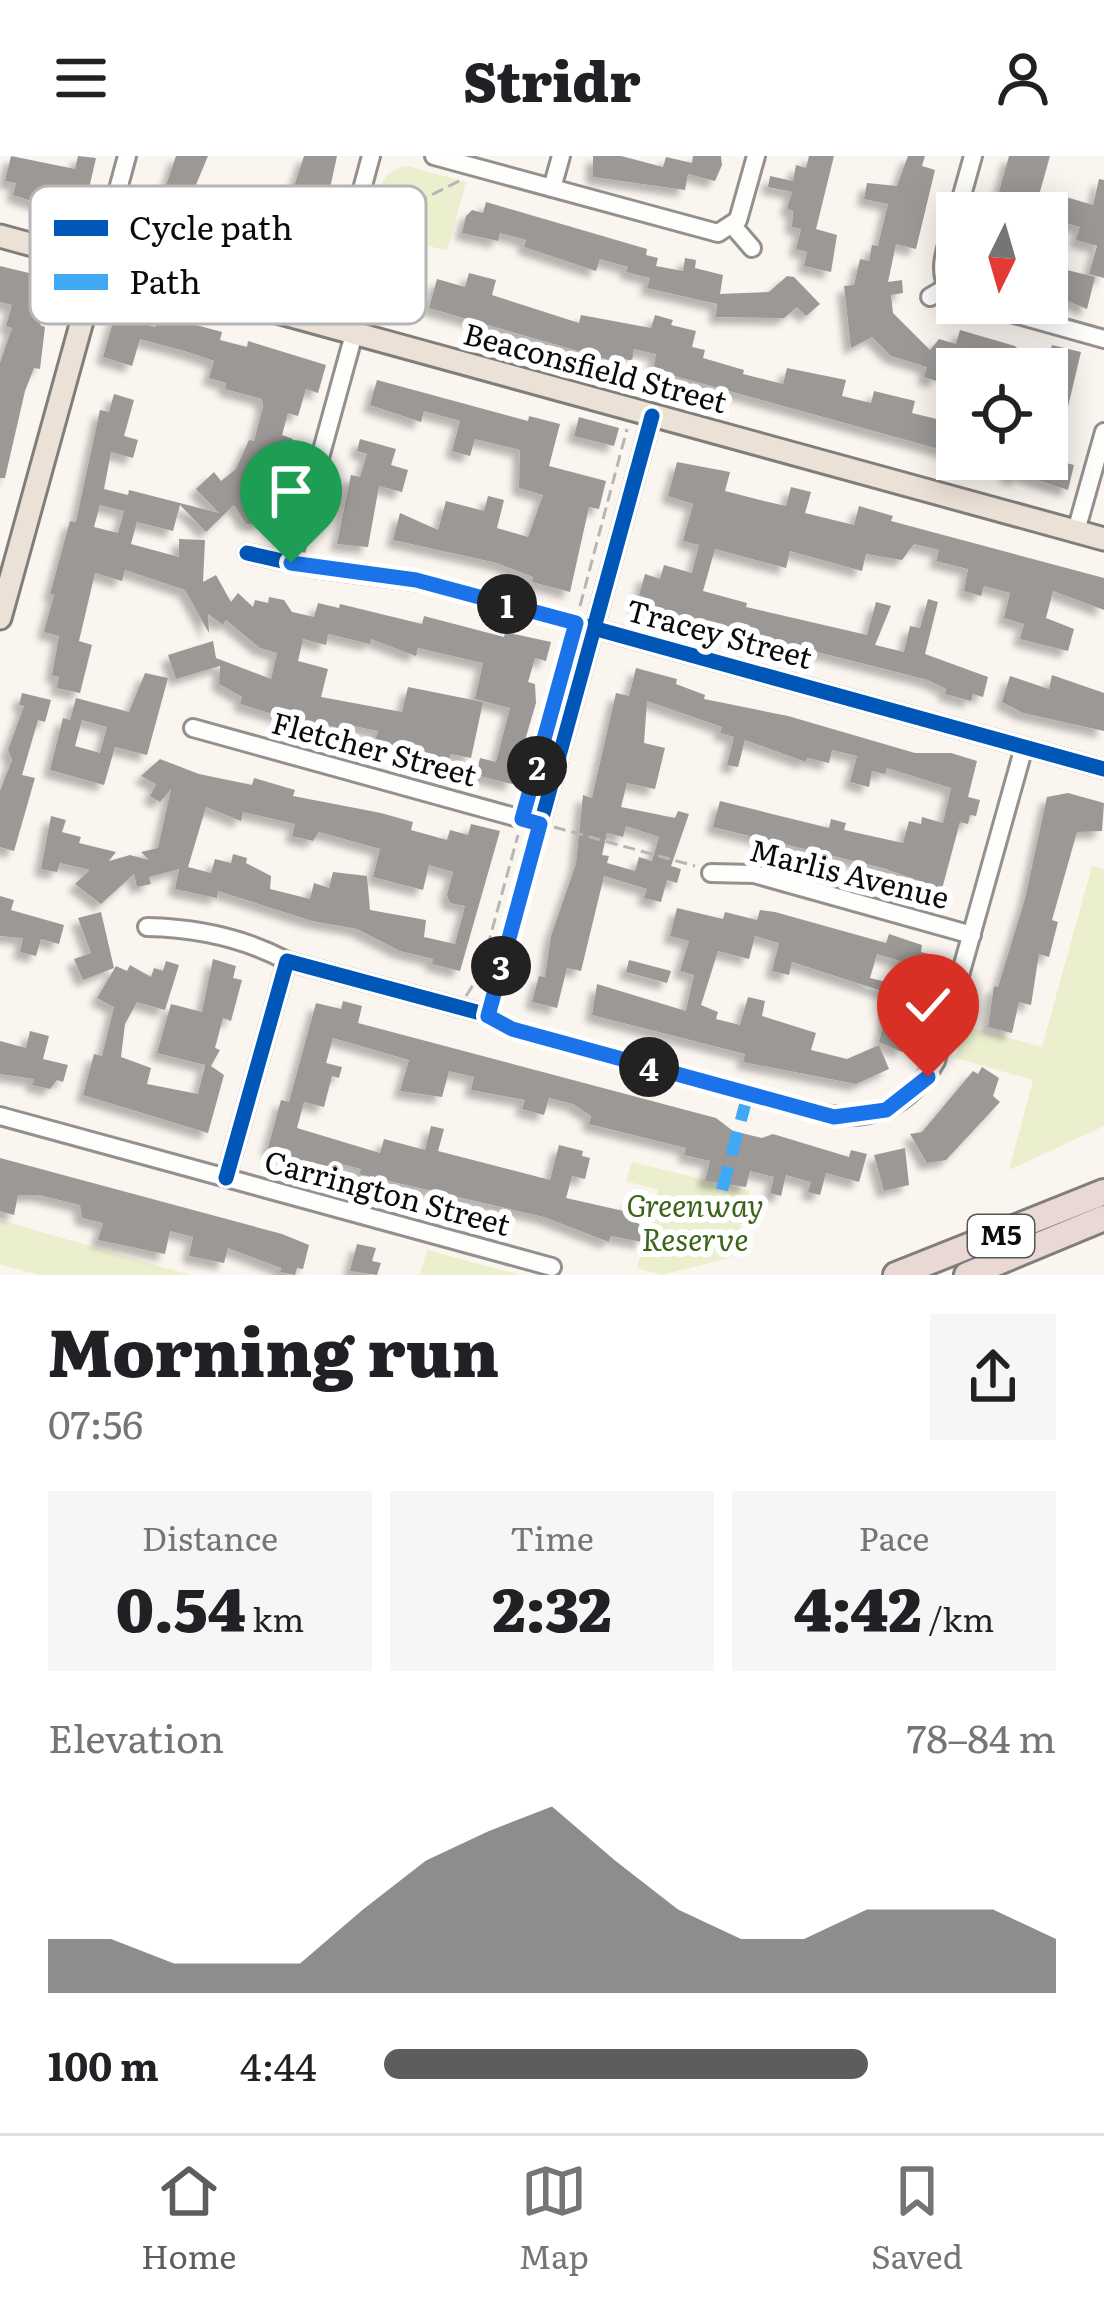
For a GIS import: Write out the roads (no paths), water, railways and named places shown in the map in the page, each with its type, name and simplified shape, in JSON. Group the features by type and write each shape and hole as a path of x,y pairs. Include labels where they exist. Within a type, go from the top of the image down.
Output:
{"highway":[{"name":"M5","path":"896,1275 1104,1192"},
{"name":"M5","path":"968,1275 1104,1218"}],"main road":[{"name":"Beaconsfield Street","path":"0,236 30,244"},
{"path":"0,618 81,324"},
{"name":"Beaconsfield Street","path":"318,324 1104,539"}],"street":[{"path":"119,186 127,156"},
{"path":"363,186 371,156"},
{"path":"434,156 709,232 733,226"},
{"path":"552,188 561,156"},
{"path":"733,226 756,156"},
{"path":"963,192 973,156"},
{"path":"733,226 752,248"},
{"path":"1052,324 1104,338"},
{"path":"291,563 354,334"},
{"path":"488,1016 531,822 585,626 652,416"},
{"path":"1076,531 1104,432"},
{"name":"Tracey Street","path":"247,553 416,580 1104,769"},
{"name":"Fletcher Street","path":"193,728 531,822"},
{"path":"147,927 188,928 264,949 287,961 488,1016 512,1029 819,1114 869,1116 902,1102 928,1077 942,1046 1024,747"},
{"name":"Marlis Avenue","path":"711,872 754,874 972,934"},
{"path":"226,1178 287,961"},
{"name":"Carrington Street","path":"0,1116 552,1267"}],"park label":[{"name":"Greenway Reserve","path":"695,1224"}]}
